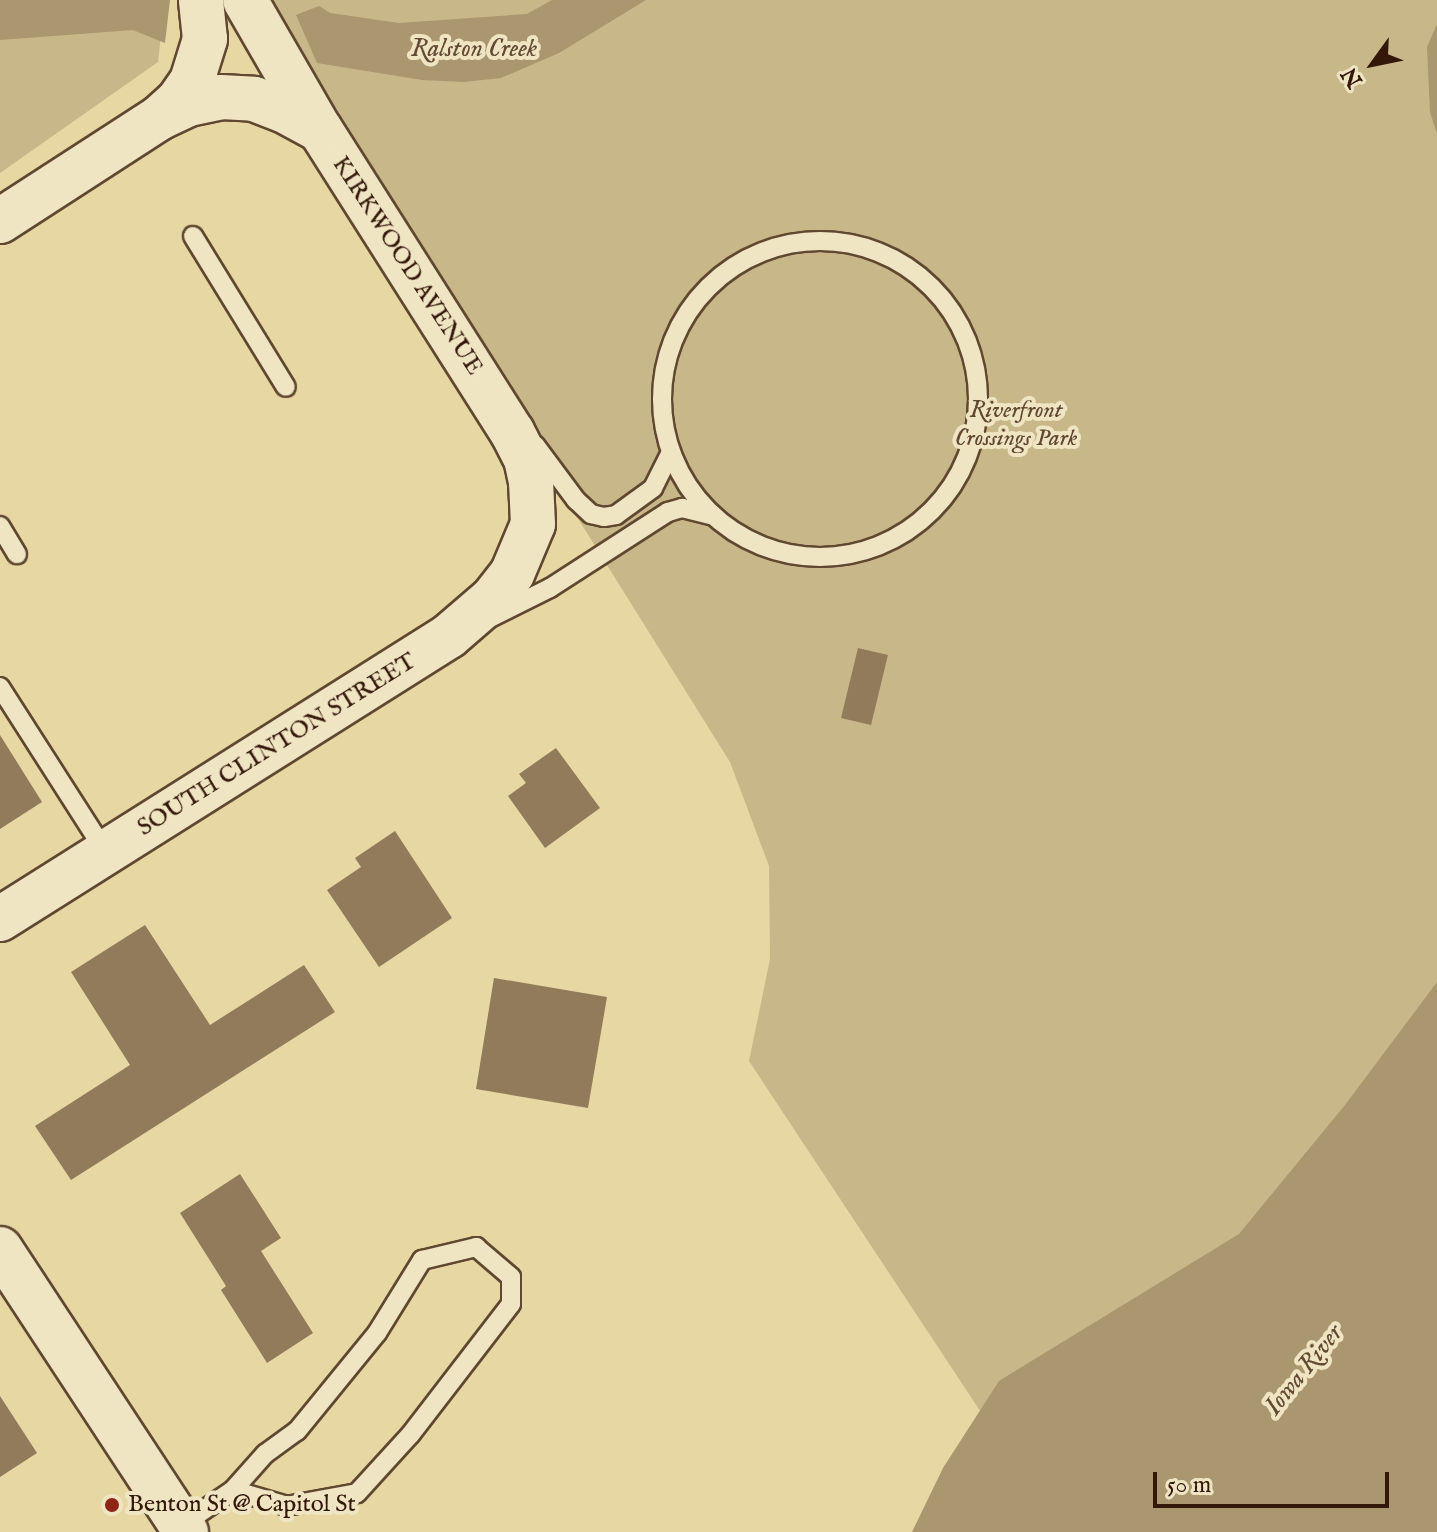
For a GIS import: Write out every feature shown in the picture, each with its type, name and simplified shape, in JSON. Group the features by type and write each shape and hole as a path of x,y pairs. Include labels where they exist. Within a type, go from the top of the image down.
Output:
{"street":[{"path":"159,118 178,101 192,81 205,39 201,0"},
{"name":"KIRKWOOD AVENUE","path":"245,0 320,130 496,404 526,459 531,482 533,524 527,542"},
{"path":"0,221 159,118 189,104 221,97 254,99 320,130"},
{"name":"SOUTH CLINTON STREET","path":"0,919 449,636 493,598 512,574 527,542"},
{"path":"6,1271 179,1530"}],"lane":[{"path":"193,236 286,387"},
{"path":"804,241 842,243 878,252 911,270 938,294 959,325 975,371 978,396 975,432 963,467 944,499 903,533 856,553 822,558 789,554 756,544 714,516 684,479 671,452 664,423 662,394 667,356 682,321 704,291 724,274 767,250 804,241"},
{"path":"496,404 530,438 576,500 591,514 616,515 653,488 671,452"},
{"path":"449,636 550,588 668,512 682,508 714,516"},
{"path":"0,526 17,554"},
{"path":"0,687 106,853"},
{"path":"179,1530 233,1490 265,1454 297,1431 377,1333 422,1260 476,1247 511,1277 511,1304 410,1435 357,1493 287,1506 233,1490"}],"green space":[{"path":"0,0 165,0 158,62 0,173"},
{"name":"Riverfront Crossings Park","path":"254,0 1437,0 1437,1058 1347,1178 1002,1444 749,1061 770,959 769,866 730,762"}],"water":[{"path":"0,0 170,0 165,43 133,30 0,40"},
{"name":"Ralston Creek","path":"552,0 646,0 559,53 501,78 464,82 422,80 317,63 296,15 319,6 330,13 399,23 527,14"},
{"path":"1437,24 1437,134 1430,112 1427,47"},
{"name":"Iowa River","path":"1437,982 1437,1532 912,1532 943,1468 999,1381 1239,1234 1345,1105"}],"building":[{"path":"858,648 888,655 871,725 841,718"},
{"path":"0,735 42,802 0,829"},
{"path":"556,748 600,808 545,848 508,796 526,783 519,774"},
{"path":"395,831 452,918 379,967 327,890 361,867 355,858"},
{"path":"145,925 210,1025 304,965 335,1012 71,1180 35,1126 130,1065 71,972"},
{"path":"494,978 607,997 588,1108 476,1089"},
{"path":"240,1174 281,1238 261,1251 313,1333 267,1363 221,1290 226,1286 180,1213"},
{"path":"0,1396 37,1453 0,1477"}],"place":[{"name":"Benton St @ Capitol St","path":"112,1505"}]}
